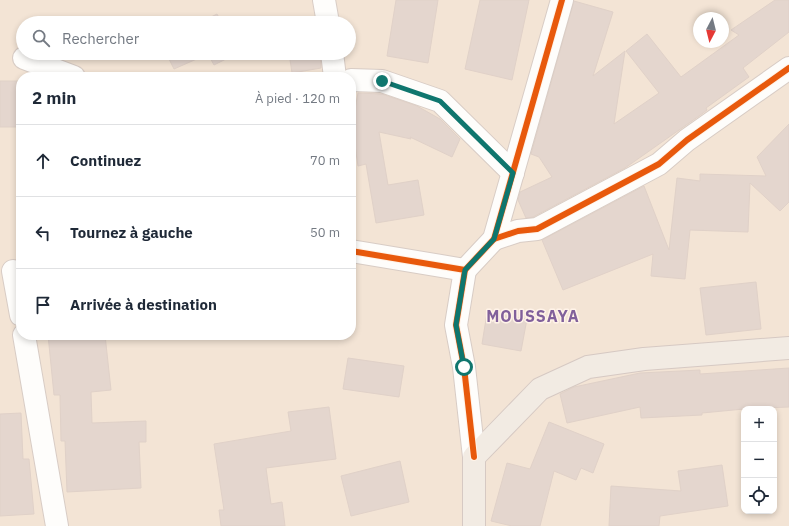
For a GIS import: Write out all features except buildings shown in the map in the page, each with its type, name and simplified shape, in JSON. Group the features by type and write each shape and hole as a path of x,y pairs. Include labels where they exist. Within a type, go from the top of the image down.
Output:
{"main road":[{"path":"474,526 474,458 540,389 588,367 644,358 789,348"}],"street":[{"path":"324,0 327,16"},
{"path":"474,458 464,367 456,325 465,270 494,239 562,0"},
{"path":"29,60 61,72"},
{"path":"333,60 334,72"},
{"path":"494,239 518,231 537,229 659,164 687,140 789,68"},
{"path":"356,80 382,81 440,101 513,173"},
{"path":"356,252 465,270"},
{"path":"11,270 16,292"},
{"path":"25,340 57,526"}],"shaded area":[{"path":"0,0 789,0 789,526 0,526"}],"cycle path":[{"path":"465,270 494,239 562,0"},
{"path":"494,239 518,231 537,229 659,164 687,140 789,68"},
{"path":"356,252 465,270 456,325 464,367 474,457"}],"district":[{"name":"MOUSSAYA","path":"533,316"}],"route":[{"path":"382,81 440,101 513,173 494,239 465,270 456,325 464,367"}]}
